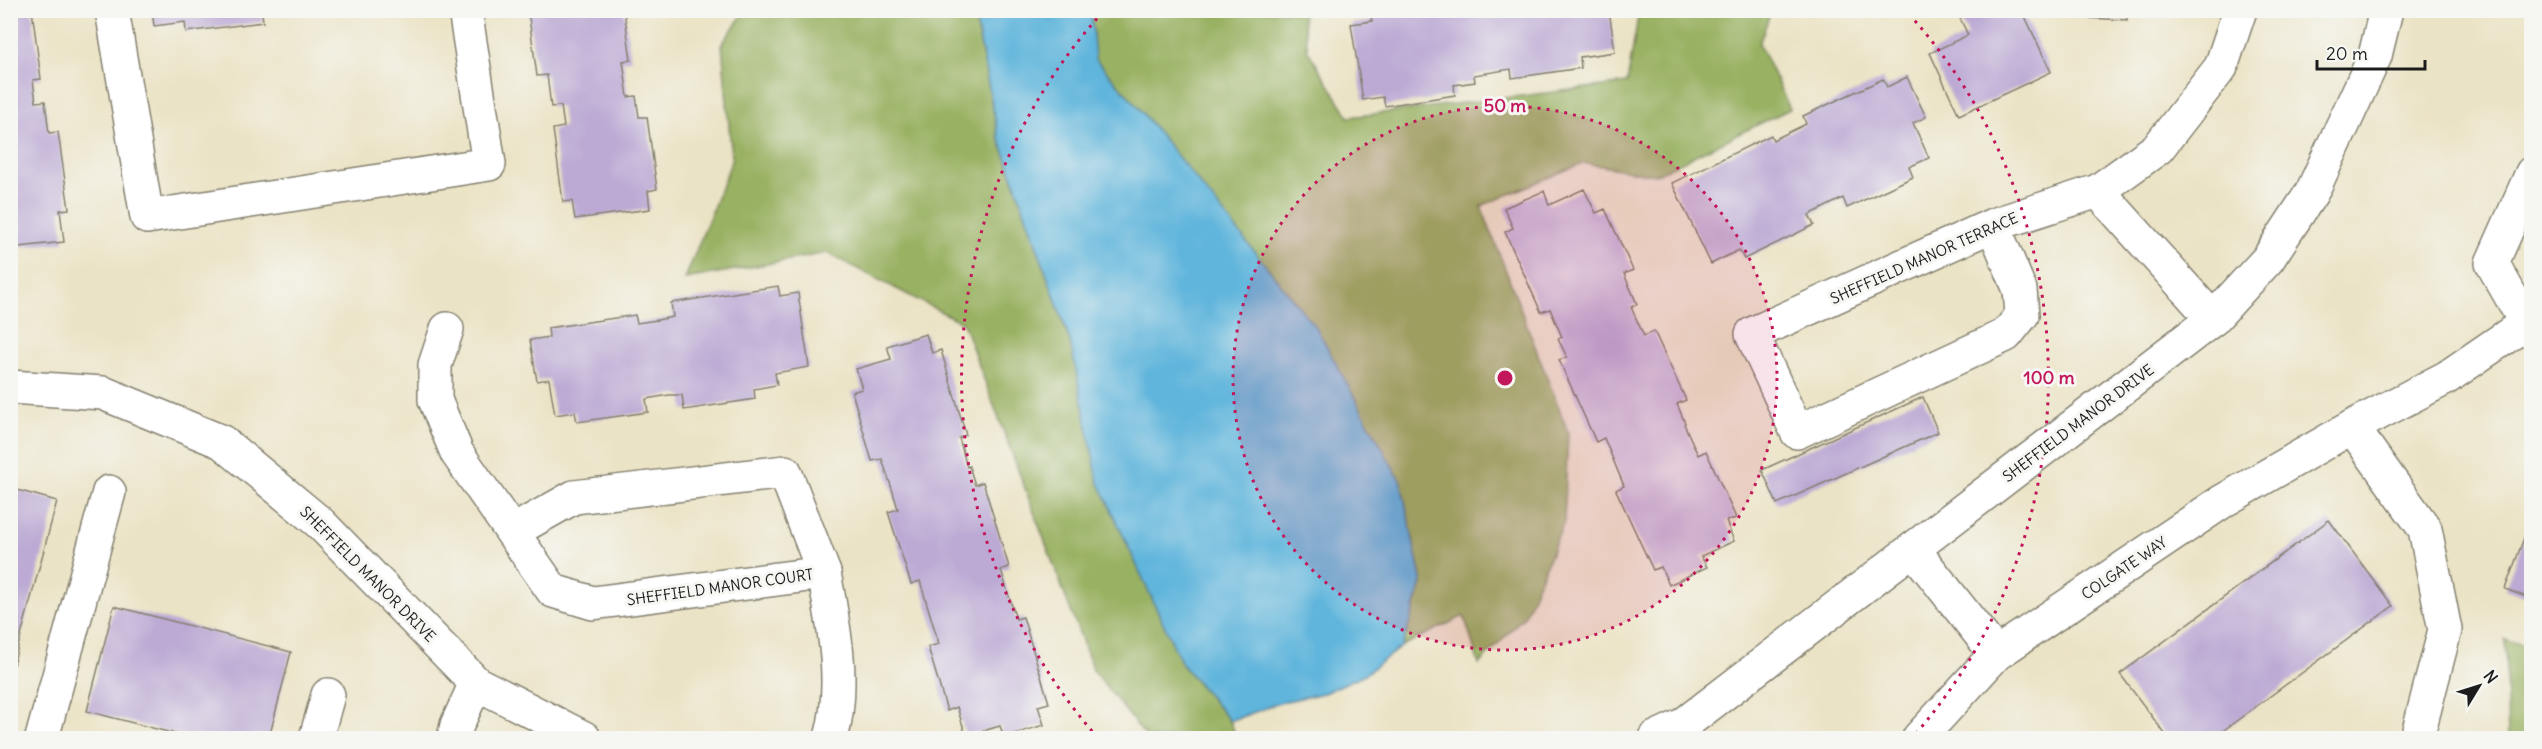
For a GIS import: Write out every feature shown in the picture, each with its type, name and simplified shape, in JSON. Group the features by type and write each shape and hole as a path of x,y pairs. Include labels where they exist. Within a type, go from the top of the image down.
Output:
{"street":[{"path":"112,10 147,218 489,164 465,10"},
{"name":"SHEFFIELD MANOR TERRACE","path":"1993,225 2020,290 2022,315 2006,336 1797,432 1752,334 1993,225 2098,191 2158,148 2221,67 2240,10"},
{"name":"SHEFFIELD MANOR DRIVE","path":"1655,738 1683,725 2213,319 2268,259 2312,192 2375,56 2386,10"},
{"path":"2529,321 2492,263 2532,173"},
{"path":"2098,191 2213,319"},
{"name":"COLGATE WAY","path":"1919,738 1996,654 2223,501 2352,427 2446,378 2529,321"},
{"path":"447,329 435,365 435,400 457,453 512,532 574,497 785,472 824,573"},
{"name":"SHEFFIELD MANOR DRIVE","path":"10,387 102,393 222,442 320,523 476,683 584,738"},
{"path":"2352,427 2425,529 2445,630 2417,738"},
{"path":"42,738 109,492"},
{"name":"SHEFFIELD MANOR COURT","path":"512,532 553,591 593,603 824,573 837,642 837,716 831,738"},
{"path":"1913,549 1996,654"},
{"path":"454,738 457,724 476,683"},
{"path":"316,738 328,695"}],"green space":[{"path":"745,11 974,11 998,135 1182,664 1230,721 1237,738 1147,738 1093,670 963,323 827,253 685,279 732,160 722,44"},
{"path":"1091,11 1302,11 1308,51 1349,117 1627,83 1639,11 1771,11 1759,44 1790,109 1655,175 1583,163 1481,206 1568,432 1564,522 1525,615 1479,664 1464,616 1402,646 1422,583 1133,101 1094,59"},
{"path":"2505,639 2531,648 2531,738 2508,738"}],"water":[{"path":"974,11 1091,11 1095,59 1133,101 1317,329 1401,482 1422,583 1402,646 1365,674 1324,693 1282,702 1230,721 1182,664 1098,481 1070,341 998,135"}],"building":[{"path":"10,10 32,10 41,79 33,80 36,102 45,101 49,133 58,132 69,209 60,210 64,242 10,248"},
{"path":"152,10 273,10 273,12 262,13 263,22 186,32 185,22 154,26"},
{"path":"528,10 624,10 631,60 623,61 628,97 636,96 639,117 647,117 657,189 648,191 650,209 575,219 572,201 563,202 553,129 564,127 561,106 551,107 547,75 537,76"},
{"path":"1380,10 1609,10 1615,52 1580,57 1581,68 1512,78 1511,69 1474,75 1475,82 1454,85 1455,95 1385,106 1383,97 1363,100 1351,24 1372,21 1370,12"},
{"path":"1956,10 2022,10 2051,72 1959,115 1930,53 1968,35"},
{"path":"2086,10 2127,10 2127,20 2086,18"},
{"path":"1907,77 1926,117 1913,123 1929,158 1909,167 1913,177 1847,208 1843,198 1809,215 1814,225 1744,259 1739,250 1711,264 1672,183 1771,135 1773,140 1806,124 1803,116 1883,79 1887,87"},
{"path":"1584,189 1596,213 1605,209 1633,270 1624,274 1637,304 1631,307 1644,336 1654,331 1686,400 1677,404 1684,424 1698,455 1706,451 1736,518 1726,521 1734,541 1701,556 1707,567 1669,585 1661,567 1653,570 1616,490 1624,486 1604,438 1596,442 1559,360 1567,357 1558,339 1562,337 1550,309 1541,312 1505,232 1513,228 1504,208 1544,191 1549,205"},
{"path":"778,286 780,296 798,293 809,367 775,373 777,385 754,389 755,399 684,410 682,395 669,395 646,399 648,412 577,422 575,412 555,415 549,379 537,381 530,340 549,337 548,328 635,315 637,323 657,320 673,317 671,303"},
{"path":"926,334 932,353 941,350 966,435 959,438 967,467 969,466 975,485 983,482 1009,567 1001,570 1016,619 1023,617 1049,703 1038,706 1044,725 1004,737 1000,726 966,736 957,707 947,711 928,647 939,644 920,581 911,584 888,512 898,509 892,489 882,459 872,461 852,392 862,389 856,369 891,359 887,346"},
{"path":"1923,397 1938,432 1777,504 1762,470"},
{"path":"10,488 57,501 11,673 10,673"},
{"path":"2532,519 2532,599 2505,589"},
{"path":"2329,520 2393,606 2213,738 2168,738 2120,674"},
{"path":"114,606 291,652 269,738 191,738 87,711"}]}
